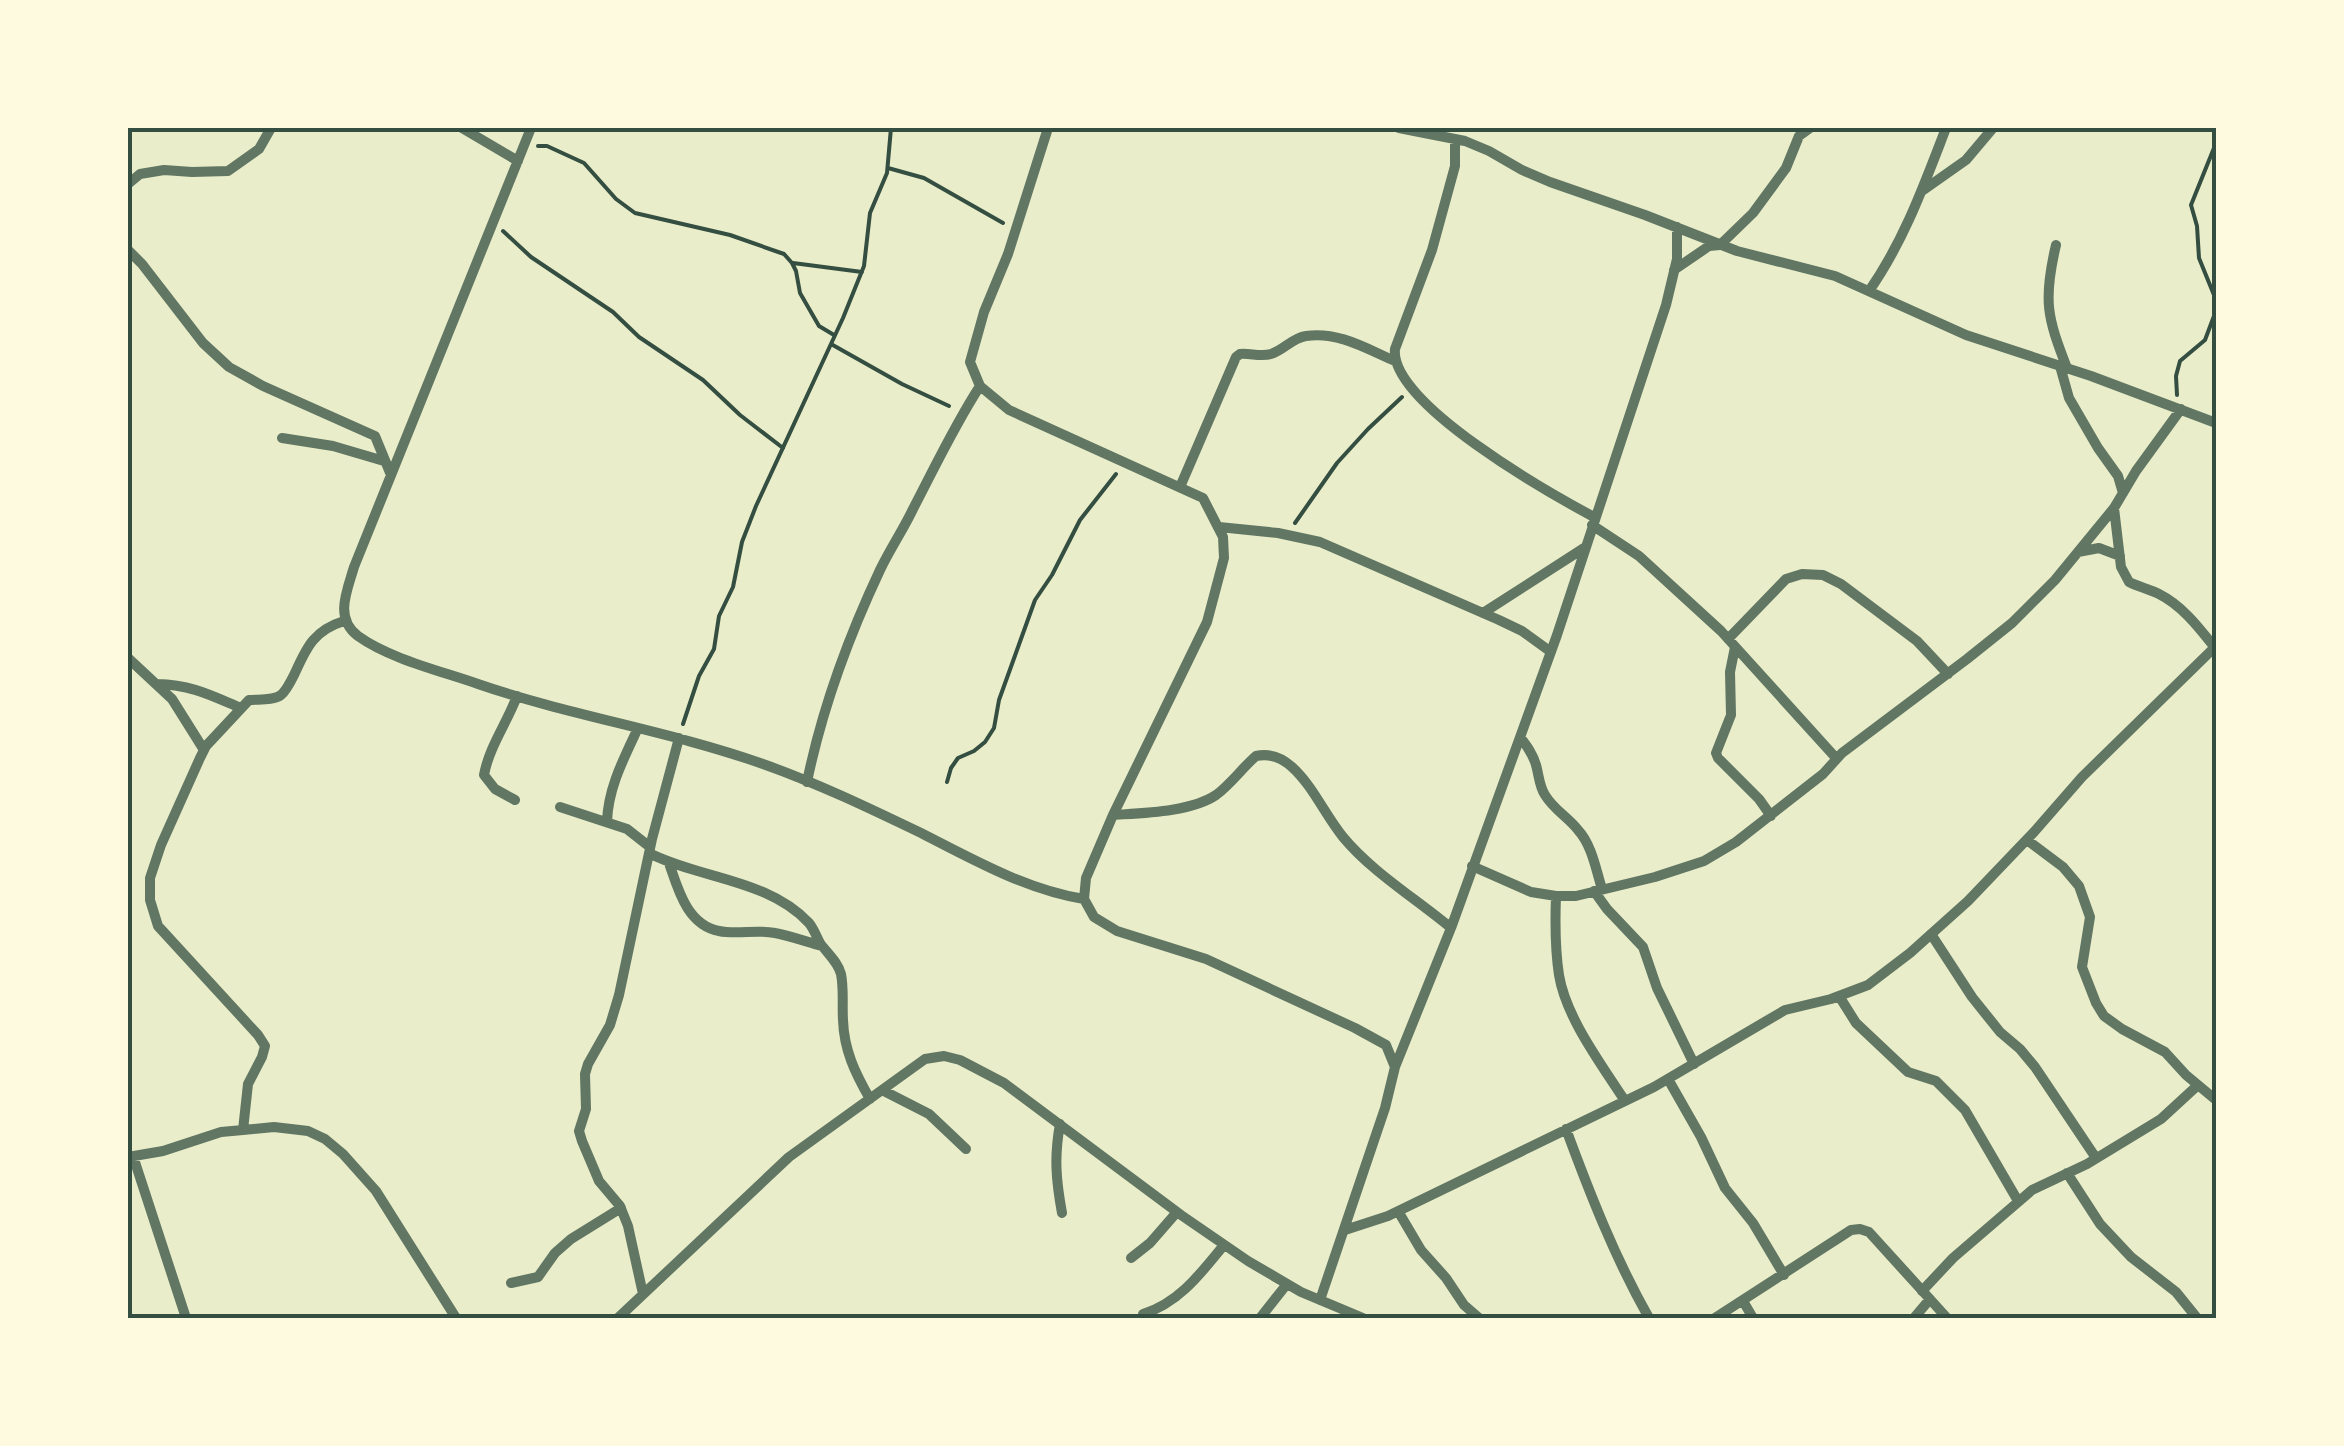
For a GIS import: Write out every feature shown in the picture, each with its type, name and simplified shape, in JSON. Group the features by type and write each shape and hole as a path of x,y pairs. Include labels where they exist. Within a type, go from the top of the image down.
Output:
{"street":[{"path":"128,184 140,174 164,170 228,171 259,149 271,128"},
{"path":"462,128 518,161"},
{"path":"532,128 354,567 344,600 344,621 356,634 398,656 482,686 764,764 886,816 990,868 1058,895 1084,899"},
{"path":"1048,128 970,362 980,386 1009,410 1203,498 1223,536 1224,558 1206,622 1113,815 1086,878 1084,899 1094,917 1117,932 1206,959 1386,1044 1394,1067"},
{"path":"1399,128 1435,131 1489,150 1550,182 1737,251 1835,276 1966,335 2216,423"},
{"path":"1674,270 1710,246 1720,244 1754,213 1786,168 1800,136 1810,128"},
{"path":"1869,292 1908,225 1946,128"},
{"path":"1922,191 1966,160 1993,128"},
{"path":"1455,139 1456,166 1432,250 1395,349 1398,369 1429,406 1498,461 1593,521 1639,556 1732,643 1836,758"},
{"path":"1320,1300 1394,1067 1450,928 1551,652 1666,305 1677,259 1676,227"},
{"path":"2056,245 2048,298 2051,328 2069,398 2118,476 2123,493"},
{"path":"128,250 203,343 229,367 375,436 391,475"},
{"path":"1180,487 1240,354 1264,356 1309,335 1349,340 1396,361"},
{"path":"807,782 831,690 852,634 882,566 980,386"},
{"path":"1472,866 1531,892 1576,896 1704,861 1736,842 1822,774 1836,758 2012,623 2055,580 2114,508 2178,408"},
{"path":"282,438 333,446 384,461"},
{"path":"1345,1230 1398,1212 1625,1101 1785,1010 1868,985 1968,901 2082,777 2214,643 2161,595 2129,582 2121,567 2114,508"},
{"path":"1218,527 1320,542 1483,612 1522,631 1551,652"},
{"path":"1483,612 1585,548"},
{"path":"2077,552 2099,548 2120,556"},
{"path":"1771,816 1716,753 1731,715 1732,643 1786,579 1802,574 1823,576 1841,584 1917,641 1948,674"},
{"path":"242,1130 248,1084 265,1046 158,926 150,900 150,878 204,750 249,700 281,695 319,632 344,621"},
{"path":"128,658 172,699 204,750"},
{"path":"155,684 200,690 241,708"},
{"path":"515,800 495,788 484,775 517,696"},
{"path":"607,822 615,779 638,728"},
{"path":"1520,737 1530,749 1546,797 1586,844 1607,909 1642,947 1694,1064"},
{"path":"643,1294 628,1226 621,1208 600,1181 580,1131 586,1108 585,1074 614,1010 665,782 680,738"},
{"path":"1113,815 1200,804 1256,756 1275,756 1294,769 1344,839 1450,928"},
{"path":"560,807 627,828 668,863 775,898 797,912 839,966 846,1047 870,1099"},
{"path":"2027,840 2079,886 2090,917 2082,967 2104,1016 2165,1052 2216,1100"},
{"path":"668,863 676,889 701,923 716,931 776,933 823,947"},
{"path":"1556,896 1554,928 1560,978 1570,1008 1625,1101"},
{"path":"1932,934 1972,998 2035,1067 2096,1158"},
{"path":"1839,996 1856,1023 1908,1072 1936,1081 1965,1110 2018,1202"},
{"path":"618,1318 789,1157 924,1059 944,1056 1004,1082 1177,1212 1287,1284 1320,1300 1336,1314 1363,1318"},
{"path":"1668,1079 1725,1188 1753,1223 1784,1275"},
{"path":"1914,1318 1953,1258 2032,1190 2161,1119 2198,1085"},
{"path":"882,1090 929,1114 966,1149"},
{"path":"1060,1124 1055,1172 1062,1213"},
{"path":"186,1318 130,1156 163,1151 220,1132 274,1127 308,1130 343,1154 376,1191 453,1317"},
{"path":"1566,1129 1590,1196 1649,1318"},
{"path":"2067,1173 2100,1224 2131,1257 2176,1292 2197,1318"},
{"path":"510,1283 538,1277 547,1261 564,1246 621,1208"},
{"path":"1131,1258 1177,1212"},
{"path":"1398,1212 1421,1250 1479,1318"},
{"path":"1715,1318 1851,1230 1860,1229 1876,1239 1948,1318"},
{"path":"1143,1314 1187,1289 1224,1244"},
{"path":"1260,1318 1287,1284"},
{"path":"1743,1302 1753,1318"}],"path":[{"path":"680,738 696,684 714,649 719,616 733,587 742,542 862,272 870,213 888,168 891,128"},
{"path":"2178,408 2176,369 2184,356 2204,340 2214,316 2214,295 2199,258 2198,226 2192,205 2216,144"},
{"path":"523,148 547,146 584,163 616,199 636,212 730,235 784,254 792,262 800,293 819,326 834,336"},
{"path":"888,168 924,178 1016,230"},
{"path":"495,220 531,257 614,312 639,337 703,380 783,448"},
{"path":"792,262 862,272"},
{"path":"831,344 902,384 963,412"},
{"path":"1287,535 1337,463 1412,386"},
{"path":"947,782 958,758 985,742 994,728 999,700 1035,600 1080,520 1122,461"}]}
